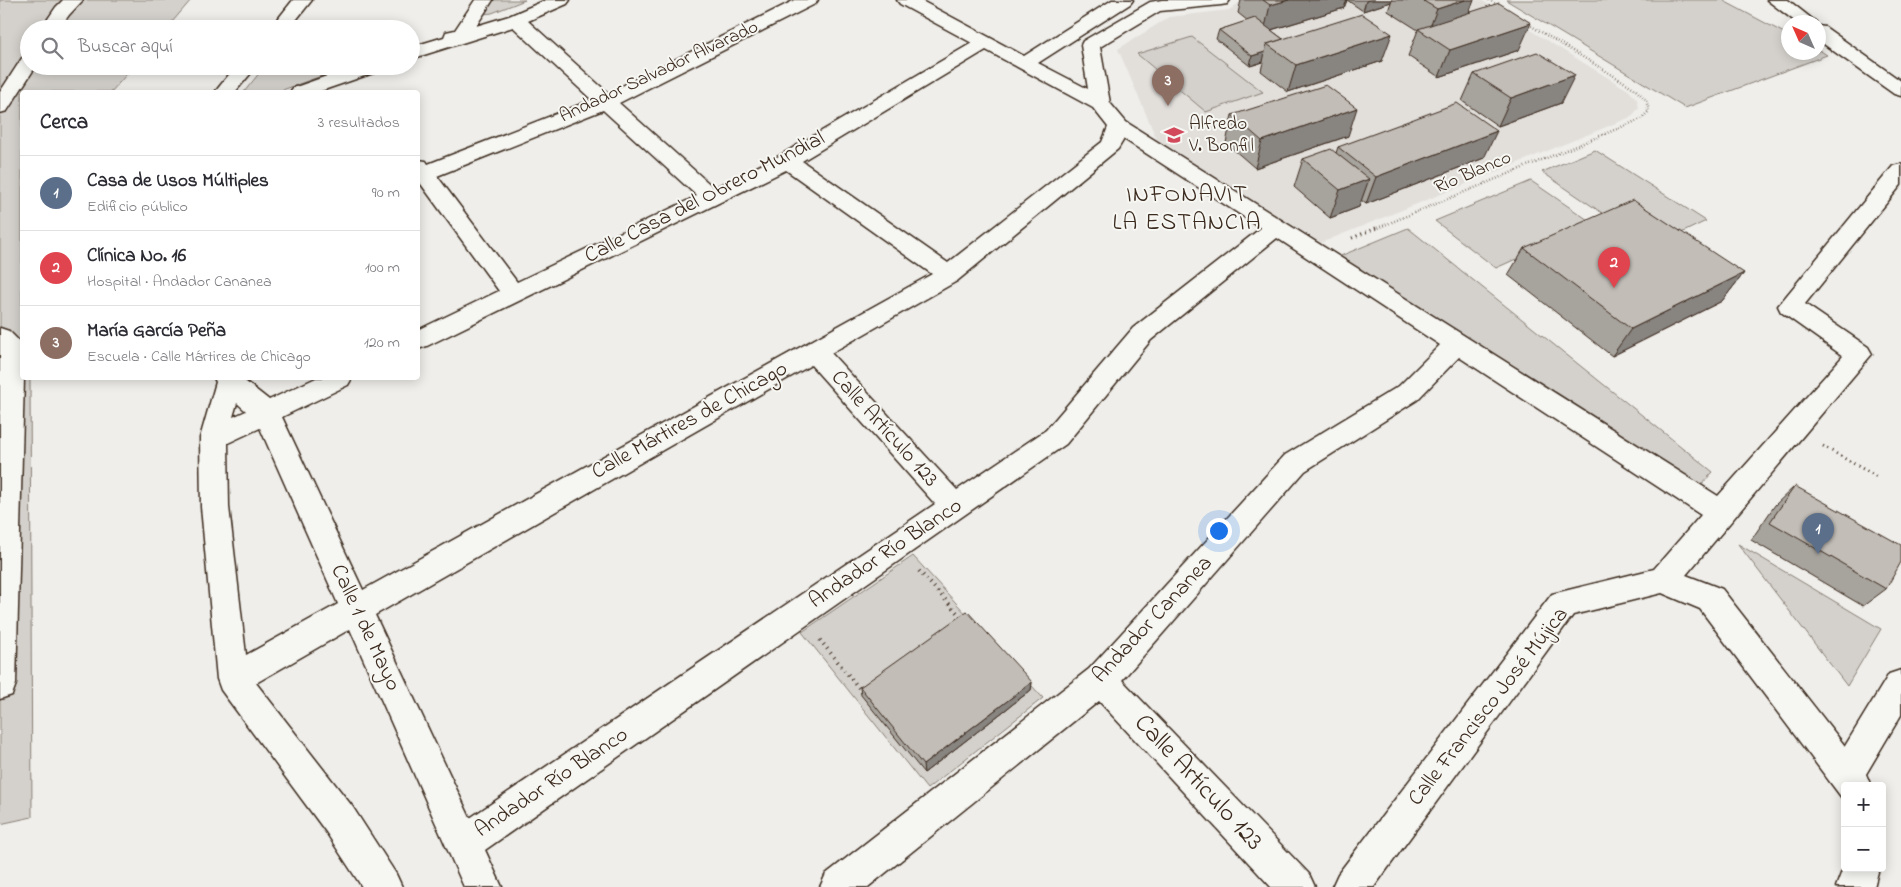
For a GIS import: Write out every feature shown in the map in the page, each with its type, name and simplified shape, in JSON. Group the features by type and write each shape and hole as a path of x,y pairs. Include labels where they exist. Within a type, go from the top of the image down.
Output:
{"street":[{"path":"56,20 62,11 74,0"},
{"path":"287,20 304,0"},
{"path":"461,36 484,0"},
{"path":"420,50 516,20 561,0"},
{"name":"Andador Salvador Alvarado","path":"420,170 606,102 809,0"},
{"path":"906,0 1100,104 1119,126 1721,513"},
{"path":"1024,64 1124,0"},
{"path":"1100,104 1090,45 1156,6 1221,0"},
{"path":"1776,0 1797,15"},
{"path":"516,20 712,198"},
{"path":"420,36 461,36"},
{"path":"1826,37 1901,90"},
{"name":"Calle Casa del Obrero Mundial","path":"420,339 787,161 985,43"},
{"path":"0,107 21,75"},
{"path":"227,90 239,75"},
{"path":"306,90 349,75 360,90"},
{"name":"Calle Mártires de Chicago","path":"233,679 949,275 1111,145 1119,126"},
{"path":"787,161 949,275"},
{"path":"420,170 513,294"},
{"path":"1901,171 1790,306 1859,354 1663,580 1711,599 1850,780 1901,685"},
{"name":"Andador Río Blanco","path":"464,844 1056,438 1142,334 1276,227"},
{"path":"0,337 12,348 0,684"},
{"name":"Andador Cananea","path":"839,887 1101,680 1295,463 1408,393 1456,343"},
{"name":"Calle Artículo 123","path":"814,351 955,507"},
{"name":"Calle 1 de Mayo","path":"233,679 215,507 214,438 228,380 267,412 483,887"},
{"path":"214,438 335,380"},
{"name":"Calle Francisco José Mújica","path":"1351,887 1563,604 1663,580"},
{"path":"233,679 339,819 384,887"},
{"name":"Calle Artículo 123","path":"1101,680 1296,887"},
{"path":"1855,887 1861,872"}],"path":[{"path":"1489,0 1506,10"},
{"name":"Río Blanco","path":"1316,253 1641,119 1649,111 1646,100 1634,88 1523,21"},
{"path":"1794,430 1876,477"},
{"path":"896,547 968,625"},
{"path":"799,614 868,699"}],"shaded area":[{"path":"0,0 191,0 174,20 20,20 20,75 126,75 113,90 20,90 20,380 30,380 32,817 0,824"},
{"path":"476,0 525,0 492,13 466,16"},
{"path":"1243,0 1481,0 1628,90 1637,99 1639,108 1631,117 1318,244 1158,142 1118,49 1169,17 1229,10"},
{"path":"1506,0 1722,0 1781,31 1781,60 1814,60 1685,108"},
{"path":"1192,37 1263,92 1206,112 1137,54"},
{"path":"258,75 324,75 283,90 246,90"},
{"path":"1595,150 1706,221 1652,247 1542,172"},
{"path":"1531,181 1594,224 1496,268 1435,221"},
{"path":"1408,228 1713,472 1699,487 1338,257"},
{"path":"1738,544 1881,629 1847,686"},
{"path":"913,556 1043,698 927,789 802,632"}],"building":[{"path":"1263,0 1289,0 1270,5"},
{"path":"1422,0 1465,0 1437,9"},
{"path":"1499,3 1531,23 1450,50 1418,29"},
{"path":"1362,14 1392,34 1296,65 1267,44"},
{"path":"1255,18 1283,39 1267,44 1265,52 1252,56 1219,30"},
{"path":"1537,52 1575,75 1511,98 1474,74"},
{"path":"1326,85 1357,108 1262,141 1232,115"},
{"path":"1457,103 1497,131 1376,177 1338,147"},
{"path":"1331,149 1369,179 1340,190 1303,159"},
{"path":"1633,200 1744,273 1631,329 1524,248"},
{"path":"1795,486 1901,545 1901,562 1886,589 1770,522"},
{"path":"967,611 1032,682 923,765 860,687"}],"place":[{"name":"María García Peña","path":"1168,106"},
{"name":"Alfredo V. Bonfil","path":"1174,135"},
{"name":"Clínica No. 16","path":"1614,288"},
{"name":"Casa de Usos Múltiples","path":"1818,554"}],"district":[{"name":"INFONAVIT LA ESTANCIA","path":"1187,209"}]}
